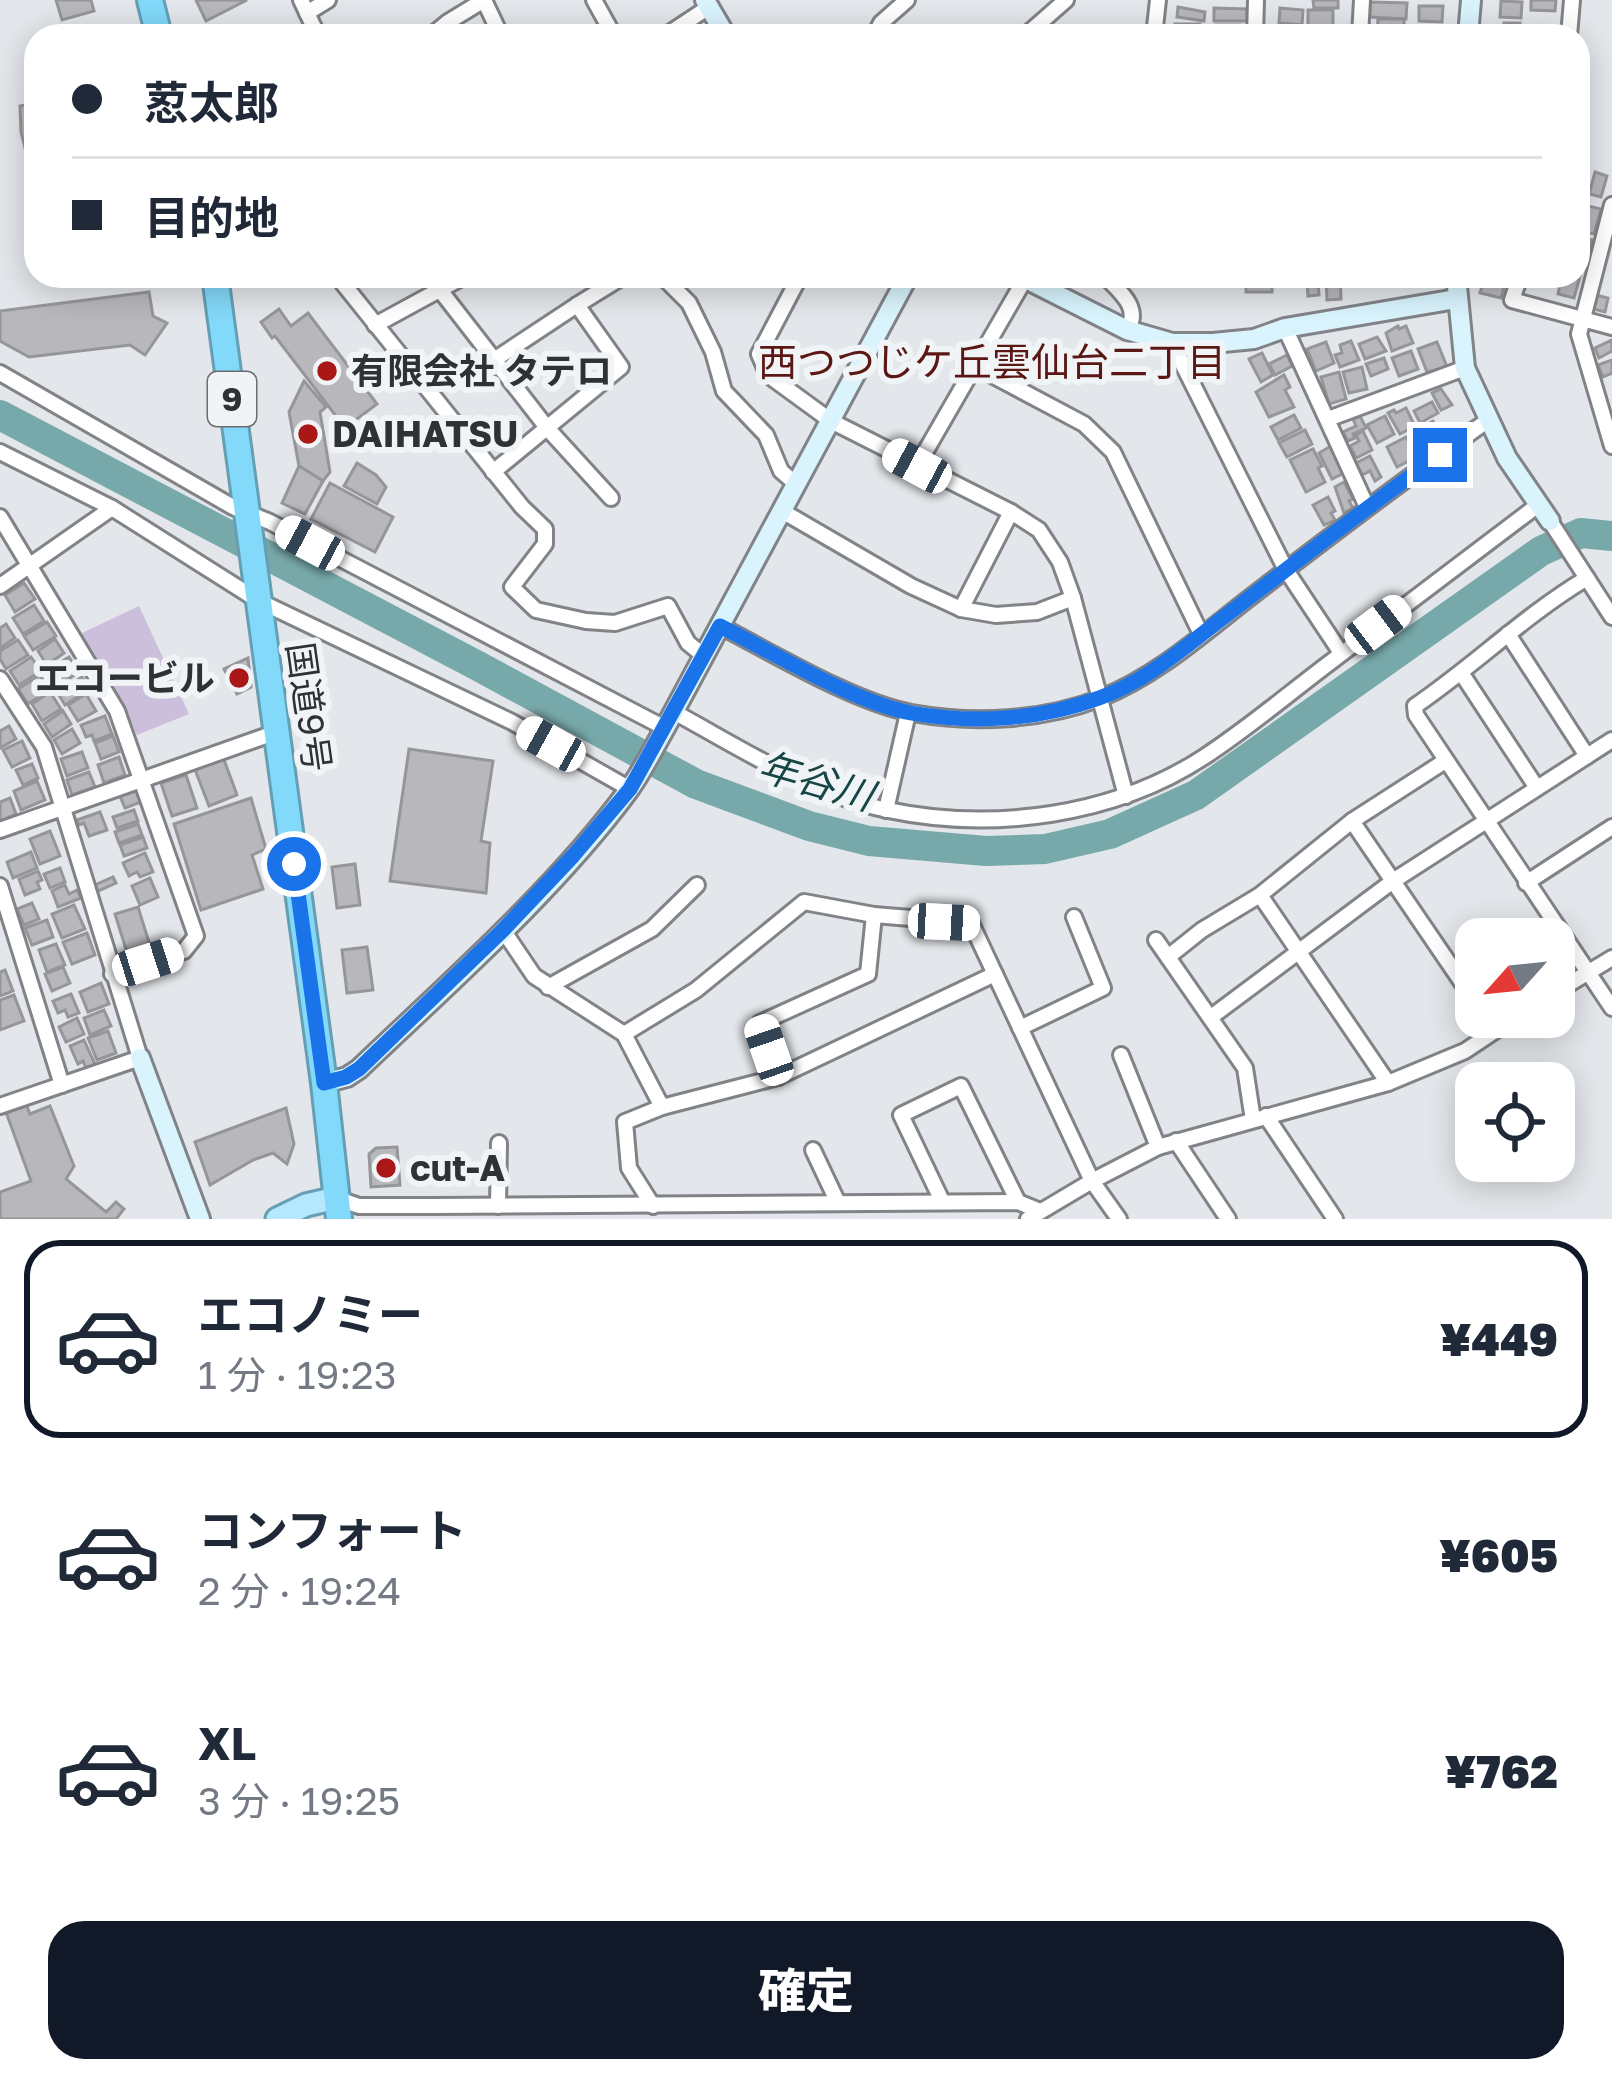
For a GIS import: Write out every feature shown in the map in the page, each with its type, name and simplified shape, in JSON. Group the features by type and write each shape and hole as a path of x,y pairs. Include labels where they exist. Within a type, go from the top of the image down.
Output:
{"highway":[{"name":"国道9号","path":"216,288 338,1209"}],"main road":[{"path":"277,1219 306,1205 338,1209"}],"street":[{"path":"304,6 328,0"},
{"path":"446,24 484,0"},
{"path":"880,24 907,0"},
{"path":"1039,24 1066,0"},
{"path":"681,24 711,2"},
{"path":"1612,205 1579,334 1605,399 1612,446"},
{"path":"346,288 493,472 545,529 545,544 512,587 536,610 586,621 615,623 668,606 688,644 704,656"},
{"path":"375,325 430,288"},
{"path":"441,288 548,428 611,498"},
{"path":"494,360 605,288"},
{"path":"674,288 689,303 713,352 724,391 766,435 781,471 796,484"},
{"path":"794,288 759,354 769,375 831,421 1011,512 1039,530 1060,562 1126,796"},
{"path":"324,1083 359,1069 503,930 632,784 902,288"},
{"path":"917,466 1017,288"},
{"path":"1042,288 1127,330 1172,343 1254,339 1285,328 1456,299"},
{"path":"1116,288 1133,312 1127,330"},
{"path":"1456,288 1465,368 1487,421 1612,617"},
{"path":"1516,288 1512,300 1612,327"},
{"path":"493,472 621,367 577,305"},
{"path":"1285,328 1367,506"},
{"path":"1172,343 1286,570 1342,653"},
{"path":"975,366 1084,424 1113,452 1201,634"},
{"path":"1328,419 1465,368"},
{"path":"0,373 249,518 270,522 666,726 831,793 886,810 938,817 1039,815 1126,796 1204,758 1342,653 1544,513"},
{"path":"720,626 859,695 908,712 982,720 1044,714 1100,698 1147,675 1367,506 1487,421"},
{"path":"0,452 112,508 258,594 632,784"},
{"path":"0,586 112,508"},
{"path":"782,511 911,586 961,609 1037,612 1073,598"},
{"path":"961,609 1011,512"},
{"path":"0,517 117,711 196,936 184,951 112,974"},
{"path":"1585,574 1415,706 1445,761 1612,1008"},
{"path":"1508,634 1587,756"},
{"path":"1462,674 1538,788"},
{"path":"0,679 44,747 112,974 200,1219"},
{"path":"886,810 908,712"},
{"path":"0,830 277,732"},
{"path":"1210,1018 1393,880 1612,740"},
{"path":"1168,957 1260,895 1352,820 1445,761"},
{"path":"1352,820 1455,972"},
{"path":"1526,883 1612,827"},
{"path":"548,987 652,929 697,885"},
{"path":"0,886 62,1085"},
{"path":"1260,895 1388,1083"},
{"path":"624,1034 696,990 804,902 971,923 1092,1181 1119,1219"},
{"path":"778,1076 760,1023 868,974 874,914"},
{"path":"1020,1028 1103,988 1074,916"},
{"path":"503,930 534,976 624,1034 662,1106"},
{"path":"1156,940 1246,1068 1259,1118 1335,1219"},
{"path":"1575,979 1612,958"},
{"path":"653,1206 629,1168 625,1122 662,1106 778,1076 995,974"},
{"path":"942,1201 901,1114 961,1086 1018,1202 1034,1215 1158,1147 1388,1083 1484,1038"},
{"path":"1121,1055 1158,1147"},
{"path":"0,1106 140,1058"},
{"path":"1176,1141 1228,1219"},
{"path":"498,1206 499,1143"},
{"path":"813,1150 838,1203"},
{"path":"338,1209 359,1206 436,1213 498,1206 1018,1202"}],"shaded area":[{"path":"139,606 189,714 137,735 80,634"}],"building":[{"path":"56,0 91,0 94,11 62,20"},
{"path":"196,0 247,0 206,21"},
{"path":"1313,0 1338,0 1338,8 1314,8"},
{"path":"1531,0 1556,0 1555,11 1531,10"},
{"path":"1501,1 1522,2 1521,18 1500,17"},
{"path":"1370,2 1407,3 1406,19 1370,17"},
{"path":"1419,6 1443,6 1442,22 1419,21"},
{"path":"1178,7 1205,12 1204,21 1177,17"},
{"path":"1214,8 1247,9 1247,21 1214,21"},
{"path":"1280,8 1303,10 1302,24 1279,23"},
{"path":"1308,10 1333,10 1333,24 1308,24"},
{"path":"1378,19 1404,19 1404,24 1378,24"},
{"path":"24,105 24,144 21,132 20,106"},
{"path":"1595,172 1607,176 1601,197 1590,190"},
{"path":"1590,206 1601,209 1594,234 1590,233"},
{"path":"1246,288 1272,288 1272,292 1246,292"},
{"path":"1326,288 1341,288 1341,299 1327,300"},
{"path":"1481,288 1504,288 1501,298 1480,293"},
{"path":"1559,288 1577,288 1574,298 1558,294"},
{"path":"149,292 153,316 167,323 145,355 130,345 29,357 0,341 0,311"},
{"path":"1596,295 1608,298 1605,312 1593,309"},
{"name":"有限会社 タテロ","path":"279,309 291,326 308,313 377,404 345,428 261,322"},
{"path":"1406,326 1413,343 1392,351 1386,333"},
{"path":"1377,337 1386,351 1365,359 1359,344"},
{"path":"1612,340 1612,351 1599,358 1595,348"},
{"path":"1351,341 1359,360 1340,367 1335,355 1342,353 1340,345"},
{"path":"1326,342 1334,363 1316,371 1307,349"},
{"path":"1437,342 1447,367 1427,372 1418,349"},
{"path":"1411,351 1418,369 1399,376 1392,358"},
{"path":"1262,353 1273,375 1261,382 1249,359"},
{"path":"1287,355 1292,366 1275,375 1269,364"},
{"path":"1384,358 1388,369 1371,376 1366,364"},
{"path":"1612,360 1612,373 1603,377 1598,365"},
{"path":"1362,367 1367,389 1349,393 1343,372"},
{"path":"1339,372 1346,399 1329,404 1321,377"},
{"path":"1284,375 1294,407 1269,417 1256,392"},
{"path":"304,381 326,407 320,412 330,472 323,481 299,466 289,412"},
{"path":"1441,389 1452,405 1441,410 1432,393"},
{"path":"1432,402 1438,413 1420,423 1414,411"},
{"path":"1406,408 1415,426 1400,434 1388,413"},
{"path":"1294,415 1301,428 1278,440 1271,427"},
{"path":"1360,416 1366,428 1348,441 1343,432 1356,426 1353,419"},
{"path":"1385,416 1394,434 1377,443 1367,425"},
{"path":"1433,421 1443,441 1434,446 1421,428"},
{"path":"1305,430 1312,444 1287,457 1279,443"},
{"path":"1363,431 1372,450 1356,458 1350,446"},
{"path":"1406,437 1416,457 1397,467 1387,447"},
{"path":"1331,446 1344,473 1332,479 1319,453"},
{"path":"1313,449 1325,482 1306,492 1290,460"},
{"path":"1370,456 1381,477 1375,481 1370,471 1362,475 1356,463"},
{"path":"357,463 386,487 377,504 344,486"},
{"path":"299,466 323,481 305,514 282,503"},
{"path":"1344,482 1353,508 1344,513 1335,487"},
{"path":"330,483 393,517 375,552 311,519"},
{"path":"1328,497 1335,520 1324,525 1313,505"},
{"path":"24,583 35,599 15,612 5,595"},
{"path":"34,605 44,621 23,634 13,618"},
{"path":"47,622 56,636 33,650 24,636"},
{"path":"6,624 15,638 0,648 0,628"},
{"path":"55,639 64,653 47,665 38,651"},
{"path":"18,640 28,655 6,669 0,651"},
{"path":"31,657 41,671 19,685 10,671"},
{"path":"69,657 79,672 54,689 43,673"},
{"name":"エコービル","path":"248,658 251,687 237,694 224,669"},
{"path":"40,675 49,690 28,704 18,689"},
{"path":"82,677 90,689 65,705 57,692"},
{"path":"50,692 61,709 42,721 32,704"},
{"path":"86,694 96,711 78,721 68,705"},
{"path":"63,711 71,724 52,737 44,724"},
{"path":"105,716 112,734 94,741 92,735 86,737 81,725"},
{"path":"9,726 16,739 0,748 0,731"},
{"path":"72,729 80,743 62,754 54,740"},
{"path":"113,736 119,752 101,759 95,743"},
{"path":"22,741 30,758 12,767 3,750"},
{"path":"409,749 493,761 481,841 490,843 486,893 390,881"},
{"path":"82,752 88,768 67,776 61,759"},
{"path":"119,757 125,775 104,783 98,765"},
{"path":"223,757 237,795 209,806 194,767"},
{"path":"32,764 38,778 23,785 16,770"},
{"path":"89,772 95,787 72,795 67,780"},
{"path":"186,775 197,808 172,816 161,783"},
{"path":"37,781 45,800 21,810 14,791"},
{"path":"136,790 141,802 125,808 120,796"},
{"path":"10,798 16,814 0,821 0,802"},
{"path":"251,798 266,849 252,855 263,889 201,910 174,824"},
{"path":"134,810 138,821 117,828 113,817"},
{"path":"100,812 107,830 89,836 84,823 79,825 77,820"},
{"path":"138,824 142,835 119,843 115,832"},
{"path":"50,831 60,856 40,864 30,839"},
{"path":"143,837 147,848 124,856 120,845"},
{"path":"31,852 37,868 13,878 7,862"},
{"path":"145,853 153,872 129,876 123,863"},
{"path":"355,864 360,905 337,908 332,867"},
{"path":"60,868 65,882 50,888 44,874"},
{"path":"38,871 40,889 25,895 19,879"},
{"path":"113,877 116,883 98,891 95,885"},
{"path":"150,878 158,897 140,905 132,886"},
{"path":"65,885 69,894 77,890 81,898 58,907 52,891"},
{"path":"32,903 39,919 24,925 17,909"},
{"path":"74,905 85,929 62,938 52,914"},
{"path":"138,907 152,952 129,959 115,914"},
{"path":"47,920 53,937 32,945 25,928"},
{"path":"87,933 95,955 72,964 63,942"},
{"path":"56,944 65,965 47,972 39,950"},
{"path":"367,947 373,990 347,993 342,950"},
{"path":"63,967 70,983 52,991 45,974"},
{"path":"5,970 13,991 0,996 0,972"},
{"path":"101,983 109,1004 88,1012 80,992"},
{"path":"71,994 79,1013 68,1017 65,1010 58,1013 53,1001"},
{"path":"14,995 24,1021 0,1030 0,1000"},
{"path":"104,1010 111,1026 90,1035 84,1018"},
{"path":"77,1018 84,1034 66,1042 59,1027"},
{"path":"108,1031 116,1053 97,1060 88,1038"},
{"path":"84,1040 95,1064 86,1068 83,1061 78,1064 70,1046"},
{"path":"26,1104 30,1114 50,1106 74,1166 66,1179 106,1212 116,1202 124,1209 116,1219 0,1219 0,1192 31,1181 6,1112"},
{"path":"286,1108 294,1144 287,1164 273,1153 210,1185 195,1142"},
{"path":"397,1147 400,1185 371,1187 369,1154 376,1148"}],"waterway":[{"name":"年谷川","path":"0,415 696,784 809,826 869,841 986,851 1045,849 1110,834 1196,795 1541,551 1581,533 1612,536"}],"place":[{"name":"有限会社 タテロ","path":"327,371"},
{"name":"DAIHATSU","path":"308,434"},
{"name":"エコービル","path":"239,678"},
{"name":"cut-A","path":"386,1168"}],"district":[{"name":"西つつじケ丘雲仙台二丁目","path":"992,362"}],"route":[{"path":"294,864 324,1083 359,1069 573,856 630,789 720,626 859,695 908,712 982,720 1044,714 1100,698 1147,675 1440,455"}]}
